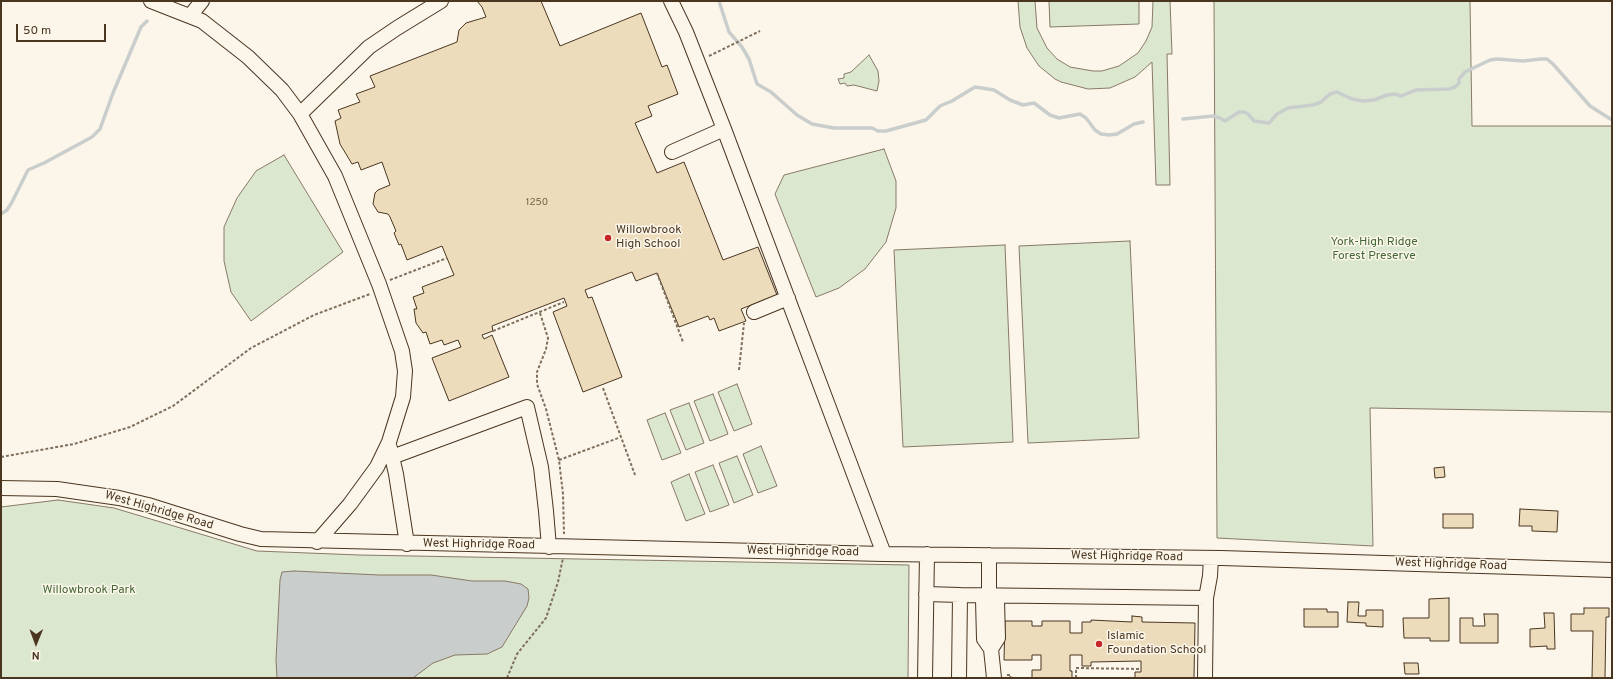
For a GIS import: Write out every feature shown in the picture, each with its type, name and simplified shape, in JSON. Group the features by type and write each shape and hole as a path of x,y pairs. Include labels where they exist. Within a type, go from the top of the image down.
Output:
{"street":[{"path":"151,1 202,21 248,57 282,90 300,114 335,176 379,284 402,351 405,371 403,397 389,442 377,467 350,504 316,542"},
{"path":"190,16 202,1"},
{"path":"300,114 369,47 441,1"},
{"path":"671,1 686,32 724,129 884,554"},
{"path":"672,152 724,129"},
{"path":"754,312 788,298"},
{"path":"392,457 527,407 541,467 549,547"},
{"path":"389,442 407,544"},
{"name":"West Highridge Road","path":"1,488 57,489 88,492 148,505 240,534 261,539 316,542 884,554 1211,558 1612,570"},
{"path":"925,678 927,554"},
{"path":"989,555 989,595"},
{"path":"1205,678 1206,598 1210,576 1211,558"},
{"path":"926,594 1206,598"},
{"path":"959,678 960,595"},
{"path":"989,595 983,600 984,639 991,649 994,676"}],"path":[{"path":"697,62 760,31"},
{"path":"1,457 74,444 130,428 173,406 250,348 314,315 370,293 368,288 447,258"},
{"path":"657,273 682,342"},
{"path":"493,331 564,302"},
{"path":"740,370 744,323"},
{"path":"603,388 636,475"},
{"path":"559,460 621,437"},
{"path":"1076,678 1076,668 1141,669"}],"green space":[{"path":"1018,1 1035,1 1037,28 1047,48 1057,59 1070,67 1102,71 1119,66 1138,53 1146,41 1152,27 1153,1 1170,1 1172,54 1167,54 1170,185 1156,185 1152,62 1135,77 1110,88 1088,89 1061,82 1039,66 1027,48 1020,27"},
{"path":"1049,1 1139,1 1139,24 1050,27"},
{"name":"York-High Ridge Forest Preserve","path":"1214,1 1470,1 1472,126 1612,126 1612,412 1370,408 1373,546 1217,538"},
{"path":"869,55 878,71 879,81 877,91 854,85 847,86 845,83 840,84 838,79 844,78 844,74 851,72"},
{"path":"884,149 896,181 896,208 886,242 865,269 839,288 816,297 775,194 784,175"},
{"path":"284,155 343,252 251,321 231,292 224,261 224,227 237,198 256,171"},
{"path":"1130,241 1139,438 1028,443 1019,246"},
{"path":"1005,245 1013,442 903,447 894,250"},
{"path":"737,384 752,424 734,431 718,392"},
{"path":"713,394 728,434 710,441 694,401"},
{"path":"689,403 704,443 686,450 670,410"},
{"path":"665,413 681,453 662,460 647,420"},
{"path":"761,446 777,486 758,493 743,454"},
{"path":"737,456 753,495 734,503 719,463"},
{"path":"713,465 729,505 710,512 695,472"},
{"path":"689,474 705,514 686,521 671,482"},
{"name":"Willowbrook Park","path":"58,500 114,508 257,551 359,555 909,565 908,678 1,678 1,507"}],"shaded area":[{"path":"294,571 379,575 431,575 472,581 505,581 521,584 528,589 529,598 527,606 502,647 487,654 455,655 433,663 413,678 277,678 276,660 280,580 282,572"}],"building":[{"path":"477,1 541,1 560,46 641,13 662,67 667,65 678,94 648,106 652,116 635,123 657,173 684,162 723,260 758,247 777,295 741,309 746,321 719,331 714,318 710,320 708,316 679,327 657,273 636,281 632,272 585,290 588,298 592,297 622,377 583,392 553,312 567,306 564,298 492,326 493,331 482,335 484,339 492,335 509,377 449,401 432,358 461,347 458,340 444,345 442,340 430,344 426,332 423,333 416,323 414,309 417,309 413,297 424,293 422,287 454,275 442,246 407,260 401,244 399,245 394,233 396,231 390,217 388,214 378,212 373,204 375,193 378,190 390,185 382,162 361,170 358,162 352,164 340,144 335,121 341,118 338,110 360,102 356,94 375,87 370,76 457,42 459,30 466,23 486,17 482,7"},
{"path":"1444,467 1445,477 1435,478 1434,468"},
{"path":"1520,509 1558,511 1557,532 1532,531 1532,526 1519,526"},
{"path":"1443,514 1473,514 1473,528 1443,528"},
{"path":"1449,598 1449,641 1430,641 1430,638 1404,638 1403,618 1429,618 1429,599"},
{"path":"1348,602 1359,602 1358,616 1366,616 1366,610 1383,610 1383,627 1366,626 1366,623 1347,622"},
{"path":"1584,608 1609,608 1609,617 1606,617 1605,678 1592,678 1593,631 1571,631 1571,614 1584,614"},
{"path":"1304,609 1327,609 1327,612 1338,612 1338,627 1304,627"},
{"path":"1544,613 1554,613 1555,649 1547,649 1547,646 1530,647 1530,629 1545,628"},
{"path":"1484,614 1498,614 1498,643 1460,643 1460,618 1473,618 1473,626 1485,626"},
{"name":"Islamic Foundation School","path":"1132,616 1142,617 1142,622 1195,623 1194,678 1135,678 1135,672 1141,672 1141,661 1091,662 1091,666 1082,666 1082,655 1070,655 1070,671 1072,671 1072,678 1032,678 1032,670 1041,670 1041,655 1032,655 1032,660 1004,660 1005,621 1032,621 1032,626 1042,626 1042,621 1070,621 1070,633 1082,633 1082,622 1091,622 1091,620 1132,622"},
{"path":"1404,663 1418,663 1419,674 1405,674"}],"waterway":[{"path":"719,1 729,32 742,47 749,59 757,84 771,92 797,115 812,124 834,128 872,128 878,131 886,131 926,120 940,106 952,101 975,87 994,90 1010,100 1023,105 1034,103 1050,115 1059,118 1080,114 1086,118 1095,130 1101,134 1117,134 1134,124 1143,122"},
{"path":"1,214 7,210 12,202 28,170 92,137 100,129 113,93 141,27 147,21"},
{"path":"1183,119 1213,116 1225,121 1239,112 1244,112 1254,121 1269,123 1277,114 1288,108 1313,105 1321,102 1330,94 1337,92 1352,99 1363,101 1374,100 1387,95 1395,94 1401,96 1416,90 1449,89 1455,87 1459,83 1459,79 1465,72 1490,60 1497,59 1523,61 1547,59 1590,106 1612,120"}],"place":[{"name":"Willowbrook High School","path":"608,238"},
{"name":"Islamic Foundation School","path":"1099,644"}]}
